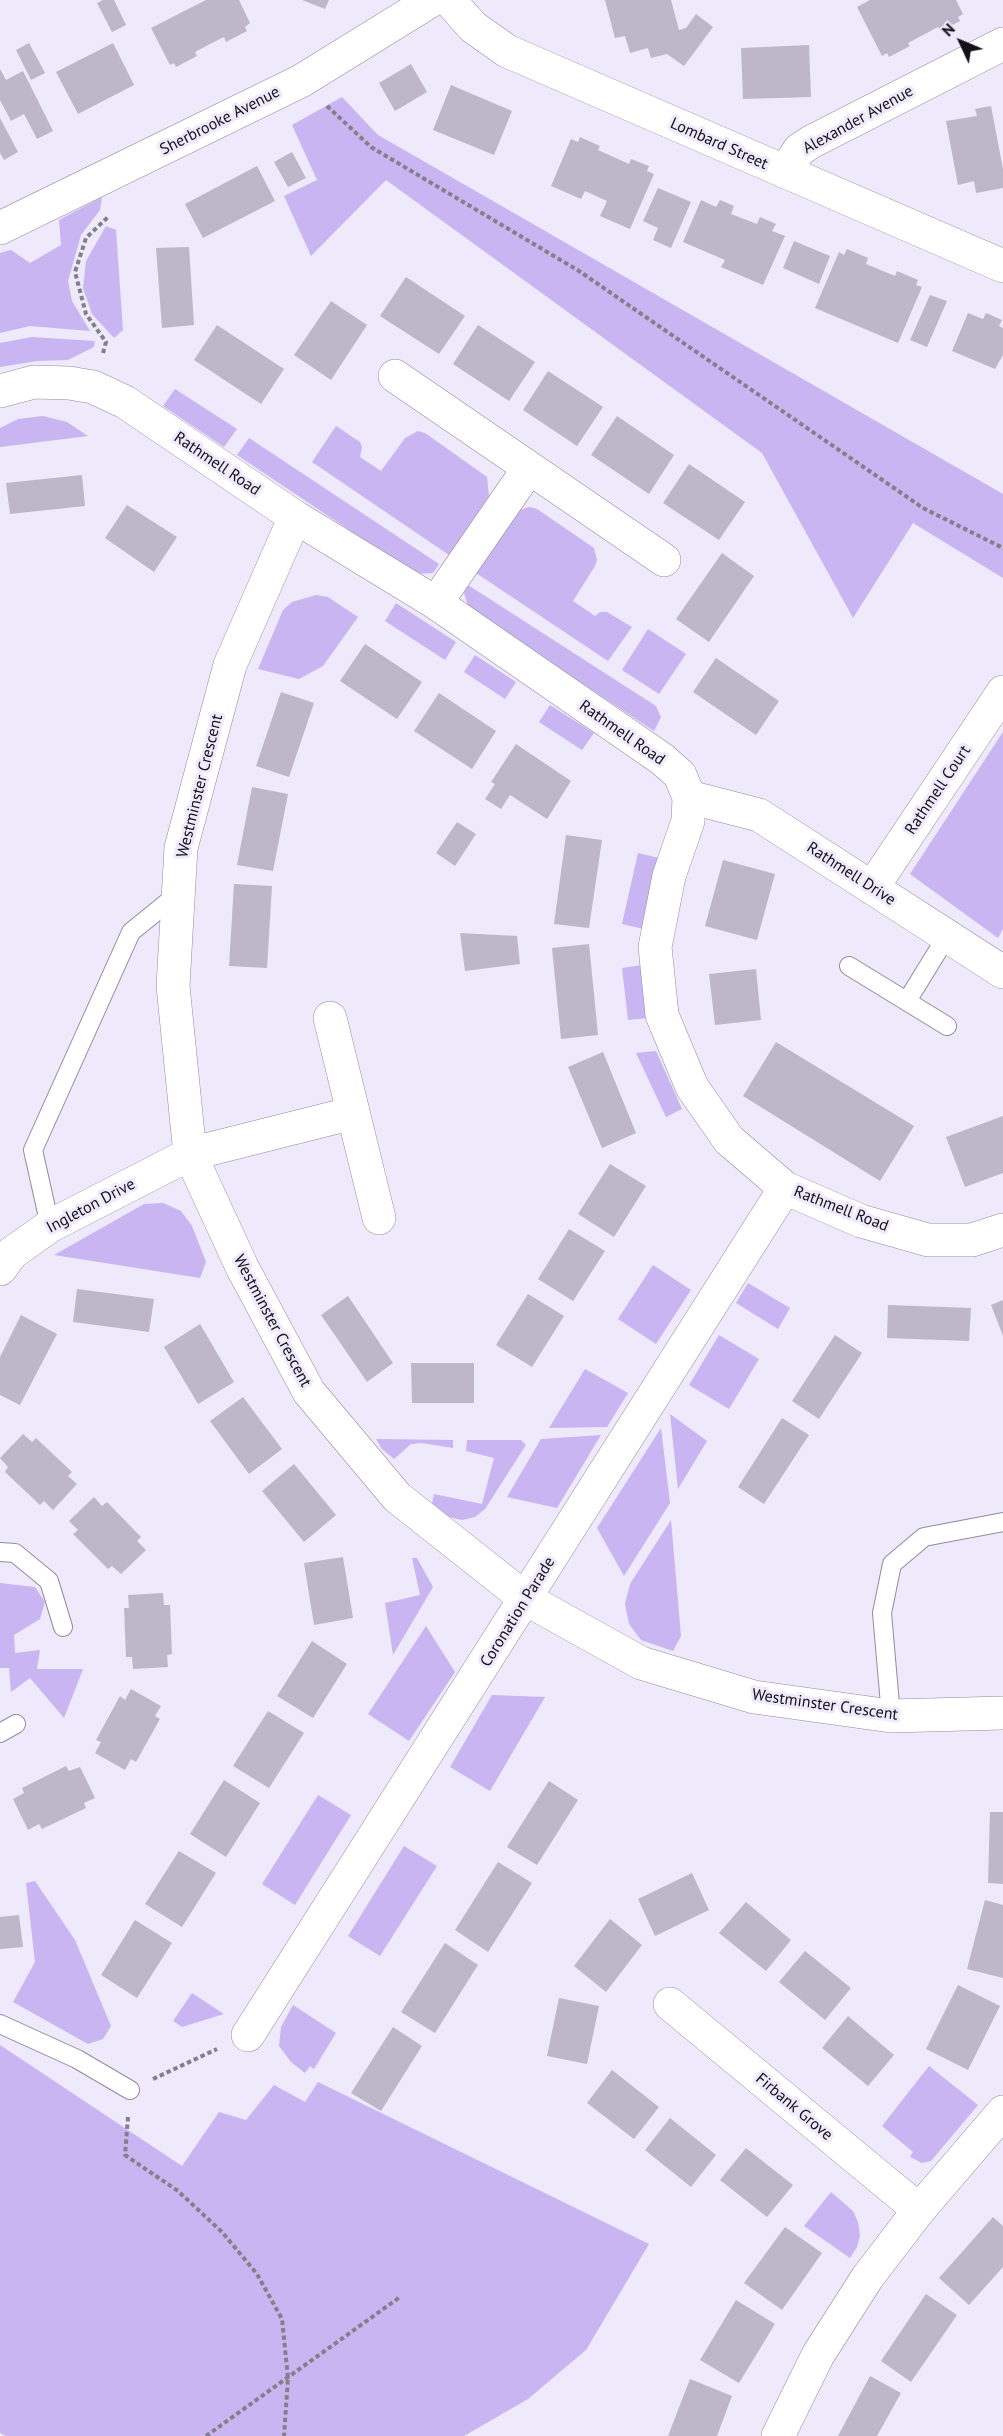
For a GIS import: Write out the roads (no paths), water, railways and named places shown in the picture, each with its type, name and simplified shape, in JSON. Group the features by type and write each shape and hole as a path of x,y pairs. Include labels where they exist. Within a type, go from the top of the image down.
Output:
{"street":[{"name":"Sherbrooke Avenue","path":"0,228 119,172 301,81 432,0"},
{"name":"Lombard Street","path":"449,0 473,27 507,51 1003,266"},
{"name":"Alexander Avenue","path":"785,172 800,150 811,142 1003,44"},
{"path":"395,376 664,560"},
{"name":"Rathmell Road","path":"0,391 34,381 93,387 125,402 296,517 436,603 662,759 680,775 689,797 688,821 669,876 655,947 662,1016 692,1087 729,1140 786,1188 861,1221 928,1240 972,1239 1003,1230"},
{"path":"436,603 529,468"},
{"name":"Westminster Crescent","path":"296,517 230,665 181,848 173,986 190,1154 242,1267 309,1392 397,1497 526,1599 641,1663 754,1697 891,1716 1003,1713"},
{"name":"Rathmell Court","path":"872,888 1003,692"},
{"name":"Rathmell Drive","path":"689,797 759,814 1003,972"},
{"path":"330,1018 379,1218"},
{"name":"Ingleton Drive","path":"0,1269 12,1253 50,1226 190,1154 353,1113"},
{"name":"Coronation Parade","path":"248,2035 786,1188"},
{"name":"Firbank Grove","path":"670,2004 919,2210"},
{"path":"778,2436 818,2355 867,2278 919,2210 1003,2112"}],"lane":[{"path":"50,1226 33,1150 131,932 179,893"},
{"path":"907,1001 947,936"},
{"path":"849,966 948,1026"},
{"path":"891,1716 882,1613 892,1564 924,1537 1003,1522"},
{"path":"0,1552 15,1553 49,1581 63,1627"},
{"path":"0,2024 77,2059 130,2090"}]}
